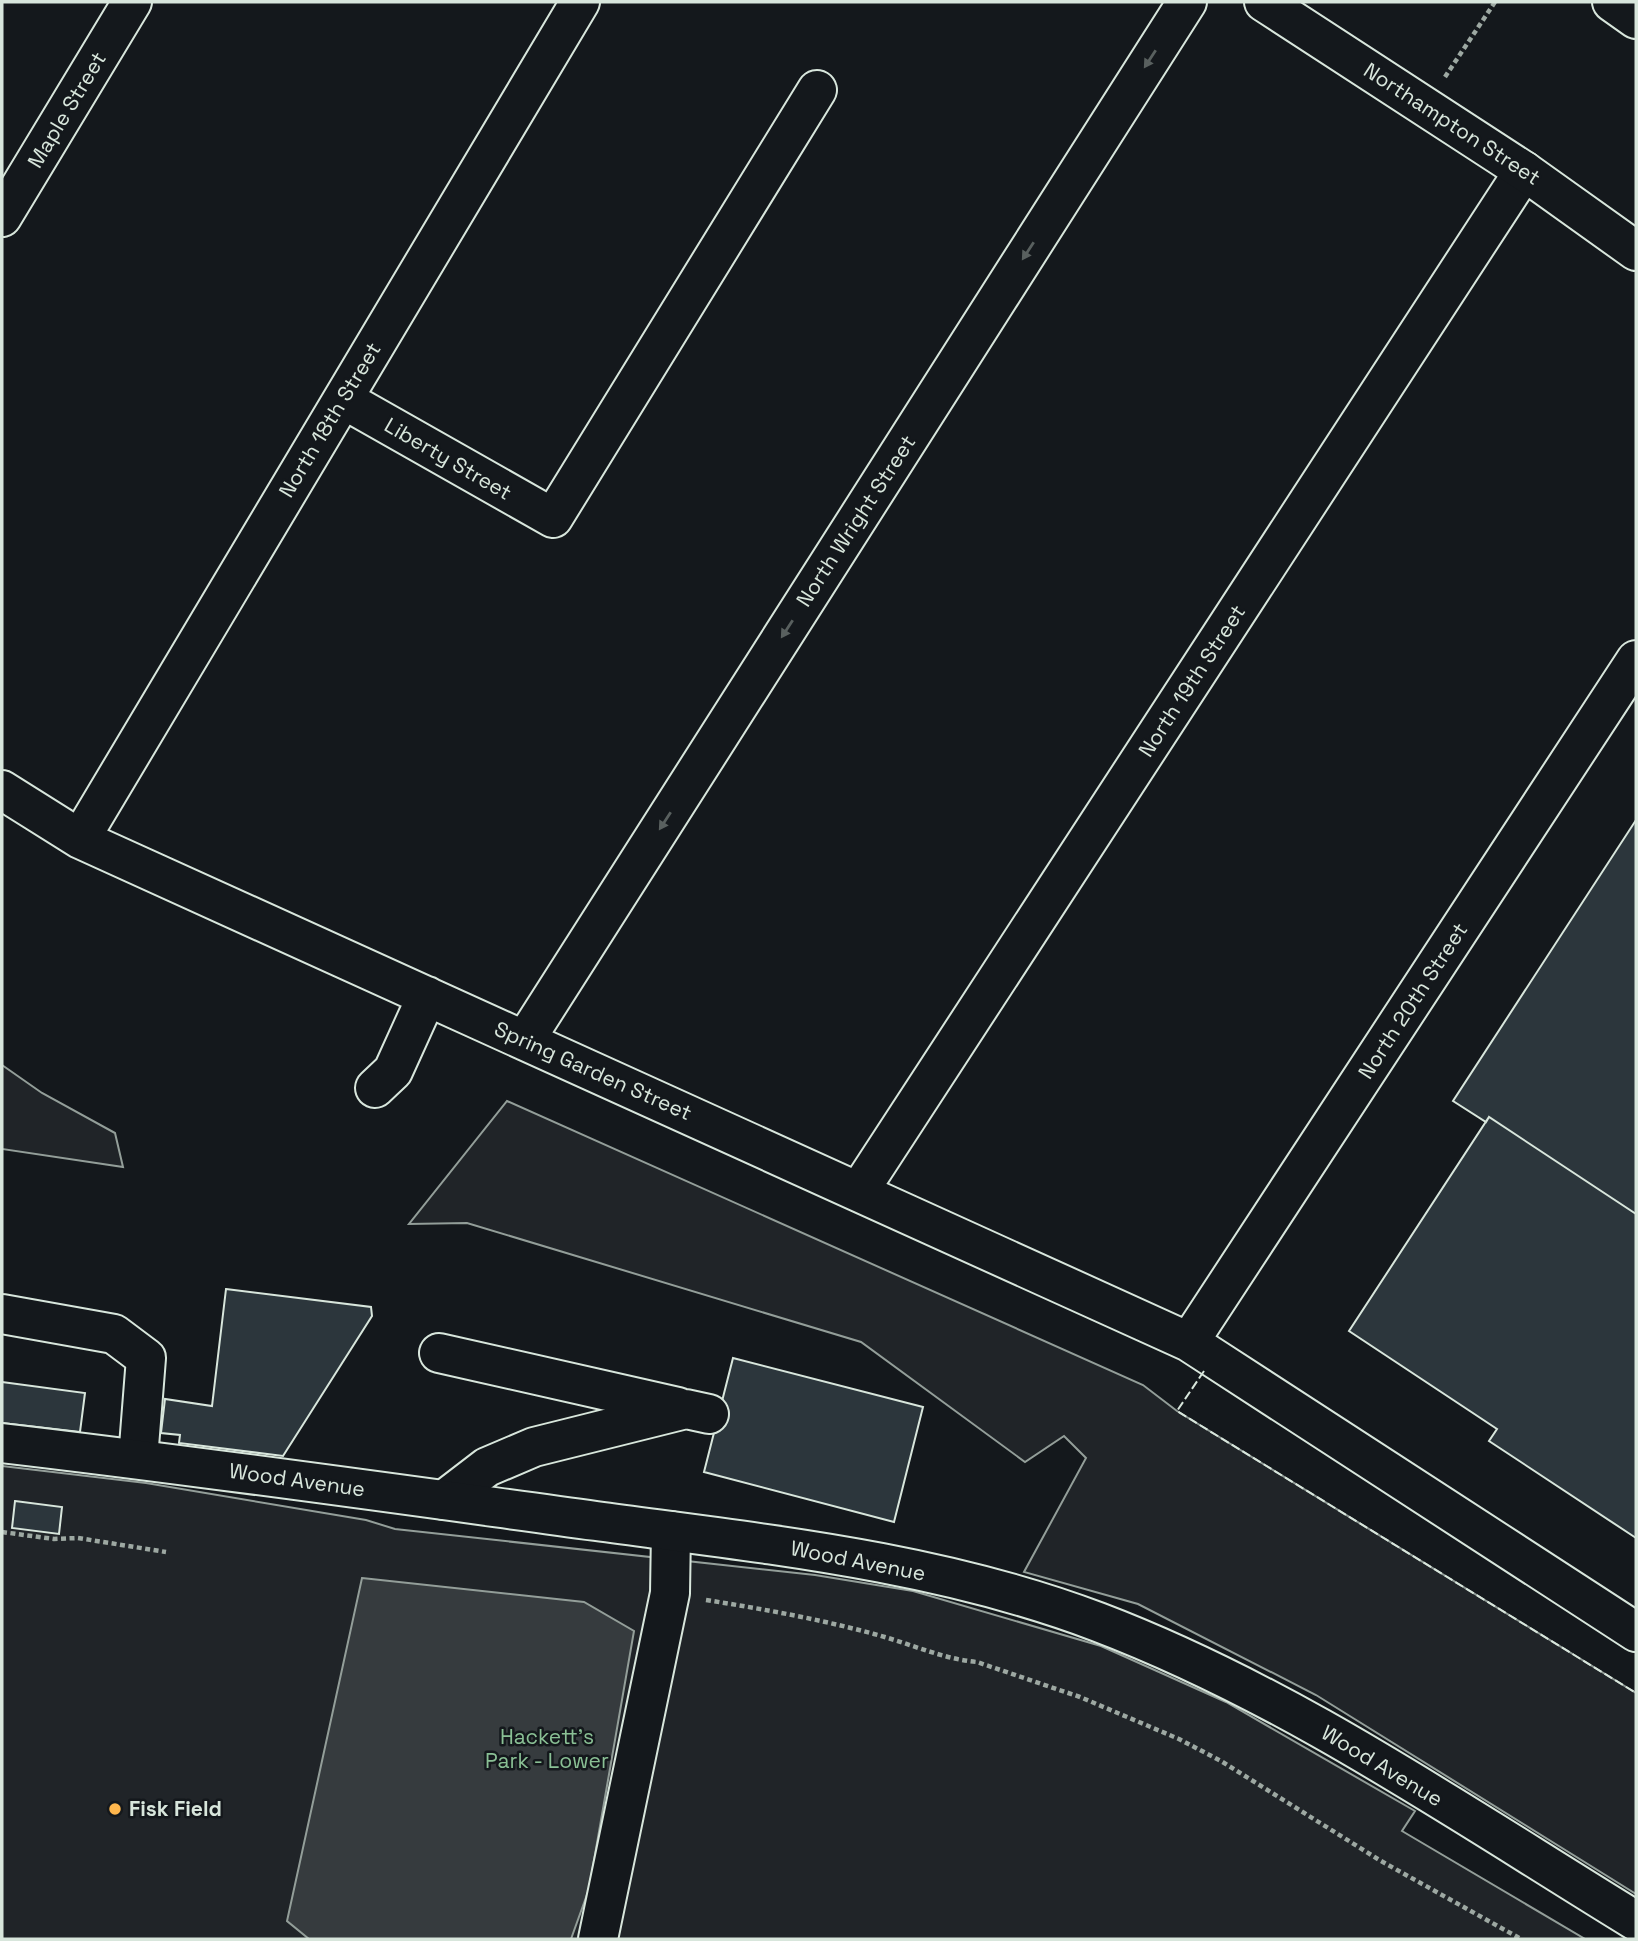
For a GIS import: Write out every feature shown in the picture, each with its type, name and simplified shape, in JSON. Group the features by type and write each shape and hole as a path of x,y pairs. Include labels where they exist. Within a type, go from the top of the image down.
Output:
{"street":[{"name":"Maple Street","path":"2,217 132,2"},
{"name":"North 18th Street","path":"80,839 580,2"},
{"name":"North Wright Street","path":"525,1040 1187,2"},
{"name":"Northampton Street","path":"1264,2 1524,171 1636,251"},
{"path":"1612,2 1636,19"},
{"name":"Liberty Street","path":"343,399 553,518 817,90"},
{"name":"North 19th Street","path":"859,1191 1524,171"},
{"name":"North 20th Street","path":"1189,1342 1636,660"},
{"name":"Spring Garden Street","path":"2,790 80,839 1189,1342 1636,1632"},
{"path":"375,1088 393,1071 427,996"},
{"path":"2,1314 114,1334 146,1358 138,1459"},
{"path":"439,1353 698,1411 534,1447 487,1467 444,1500"},
{"name":"Wood Avenue","path":"2,1443 832,1553 912,1569 1069,1613 1169,1651 1253,1691 1346,1744 1636,1921"},
{"path":"598,1939 670,1593 671,1531"}],"path":[{"path":"1425,107 1495,2"},
{"path":"2,1532 54,1539 78,1538 166,1552"},
{"path":"670,1593 808,1617 877,1634 959,1660 977,1662 1104,1707 1222,1761 1381,1861 1521,1939"}],"green space":[{"path":"2,1065 42,1093 115,1133 123,1167 2,1149"},
{"path":"507,1101 1143,1385 1177,1411 1636,1693 1636,1894 1316,1695 1138,1604 1024,1572 1086,1458 1064,1436 1025,1462 861,1342 467,1223 409,1224"},
{"name":"Fisk Field","path":"2,1466 146,1483 366,1520 395,1529 815,1575 913,1591 1101,1646 1226,1702 1415,1811 1402,1831 1585,1939 2,1939"}],"shaded area":[{"path":"362,1578 584,1602 634,1631 589,1889 571,1939 309,1939 287,1921"}],"building":[{"path":"1636,820 1636,1214 1489,1117 1486,1122 1453,1101"},
{"path":"1489,1117 1636,1214 1636,1538 1489,1441 1497,1429 1349,1331"},
{"path":"226,1289 371,1307 372,1316 283,1456 179,1443 180,1435 161,1433 165,1399 212,1406"},
{"path":"733,1358 923,1407 894,1522 704,1472"},
{"path":"2,1382 85,1393 80,1432 2,1423"},
{"path":"15,1501 62,1507 59,1534 12,1528"}],"fence":[{"path":"1204,1371 1177,1411 1636,1693"}],"place":[{"name":"Fisk Field","path":"115,1809"}],"park label":[{"name":"Hackett's Park - Lower","path":"547,1749"}]}
